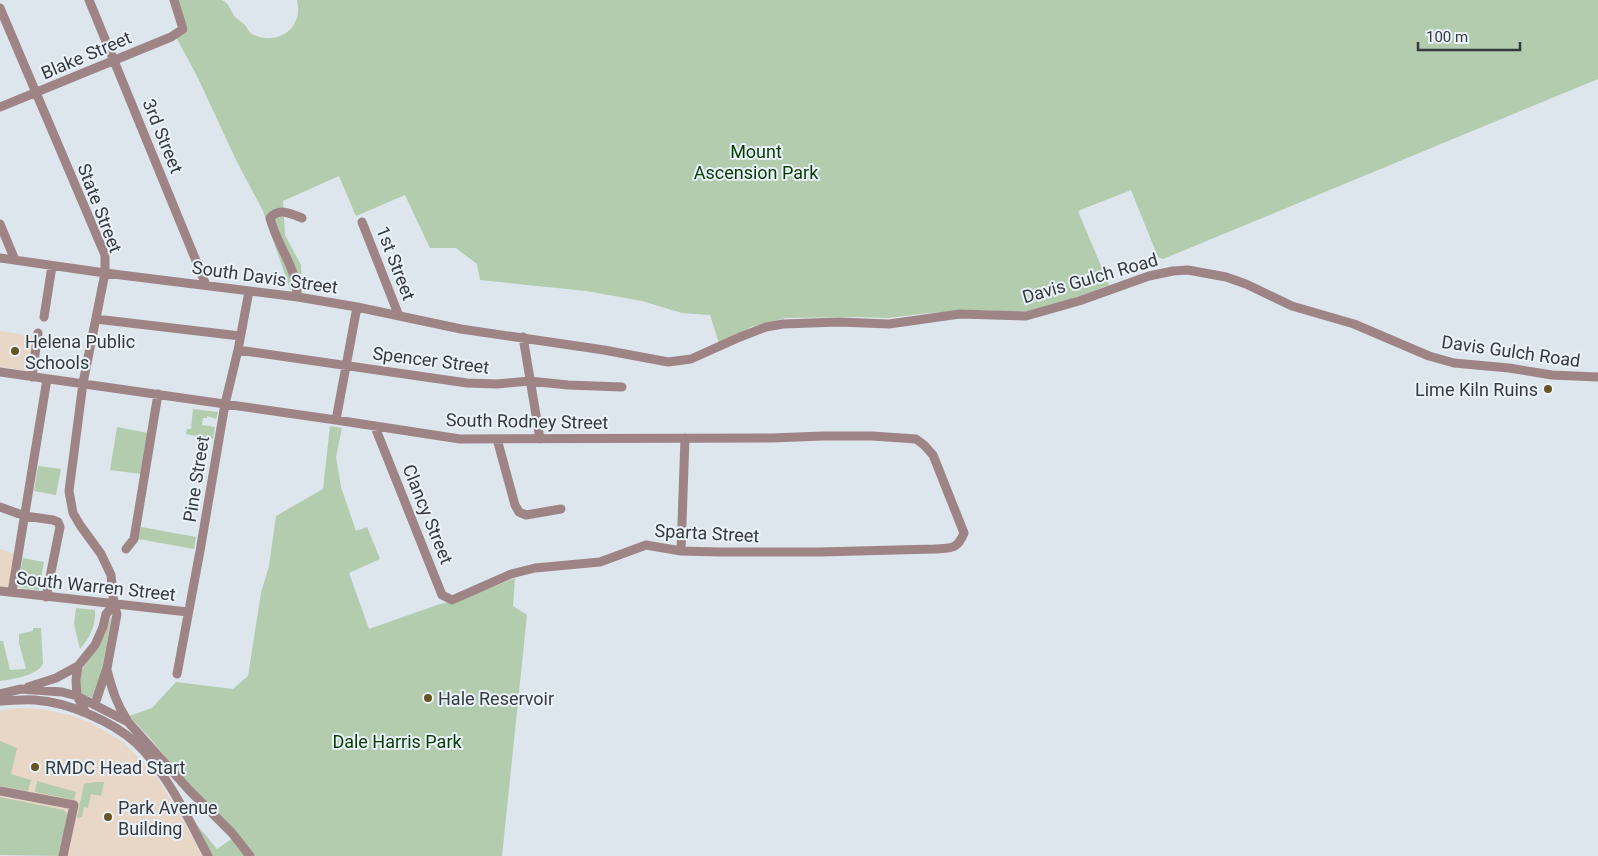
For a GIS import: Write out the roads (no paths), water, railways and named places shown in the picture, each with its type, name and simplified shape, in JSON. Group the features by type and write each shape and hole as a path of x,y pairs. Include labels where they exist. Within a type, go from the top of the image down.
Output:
{"street":[{"name":"3rd Street","path":"89,0 206,285"},
{"name":"Blake Street","path":"0,107 170,37 183,29 174,0"},
{"name":"State Street","path":"0,8 105,255 105,273 82,383 70,482 70,502 76,518 101,554 111,575 114,605"},
{"path":"297,297 297,283 292,268 274,232 270,218 278,212 286,212 302,218"},
{"name":"1st Street","path":"362,222 399,316"},
{"path":"0,224 15,260"},
{"name":"South Davis Street","path":"0,258 297,297 461,328 524,337"},
{"path":"44,317 52,266"},
{"name":"Davis Gulch Road","path":"524,337 620,352 661,362 675,362 698,356 757,330 783,324 829,322 889,324 960,314 1026,316 1070,304 1149,276 1188,270 1215,274 1239,282 1292,306 1354,324 1429,356 1454,363 1509,368 1559,376 1598,377"},
{"name":"Pine Street","path":"177,674 225,404 238,350 249,290"},
{"path":"336,420 357,307"},
{"path":"96,319 240,336"},
{"path":"32,377 38,333"},
{"path":"524,337 540,438"},
{"name":"Spencer Street","path":"238,350 467,383 497,384 530,380 568,385 622,387"},
{"name":"South Rodney Street","path":"0,372 460,439 873,436 916,440 924,445 933,455 964,533 960,543"},
{"path":"12,592 47,379"},
{"path":"126,548 134,539 158,394"},
{"name":"Clancy Street","path":"376,427 442,595 452,600 460,596"},
{"path":"682,551 686,438"},
{"path":"497,439 515,505 519,512 526,515 561,509"},
{"path":"0,508 25,516 58,522 60,527 46,597"},
{"name":"Sparta Street","path":"460,596 511,574 535,568 600,562 646,546 682,551 829,552 952,548 960,543"},
{"name":"South Warren Street","path":"0,591 188,612"},
{"path":"0,694 56,678 78,666 95,645 103,628 106,614 114,605 117,614 107,668 95,704 82,710"},
{"path":"78,666 76,680 77,696 82,710"},
{"path":"107,668 117,705 128,722 189,790 233,834 250,856"},
{"path":"21,689 62,692 77,696 128,722"},
{"path":"0,701 35,700 82,710 123,733 149,757 172,791 208,856"},
{"path":"0,791 74,805 63,856"}],"place":[{"name":"Helena Public Schools","path":"15,351"},
{"name":"Lime Kiln Ruins","path":"1548,389"},
{"name":"Hale Reservoir","path":"428,698"},
{"name":"RMDC Head Start","path":"35,767"},
{"name":"Park Avenue Building","path":"108,817"}],"park label":[{"name":"Mount Ascension Park","path":"756,161"},
{"name":"Dale Harris Park","path":"397,741"}]}
